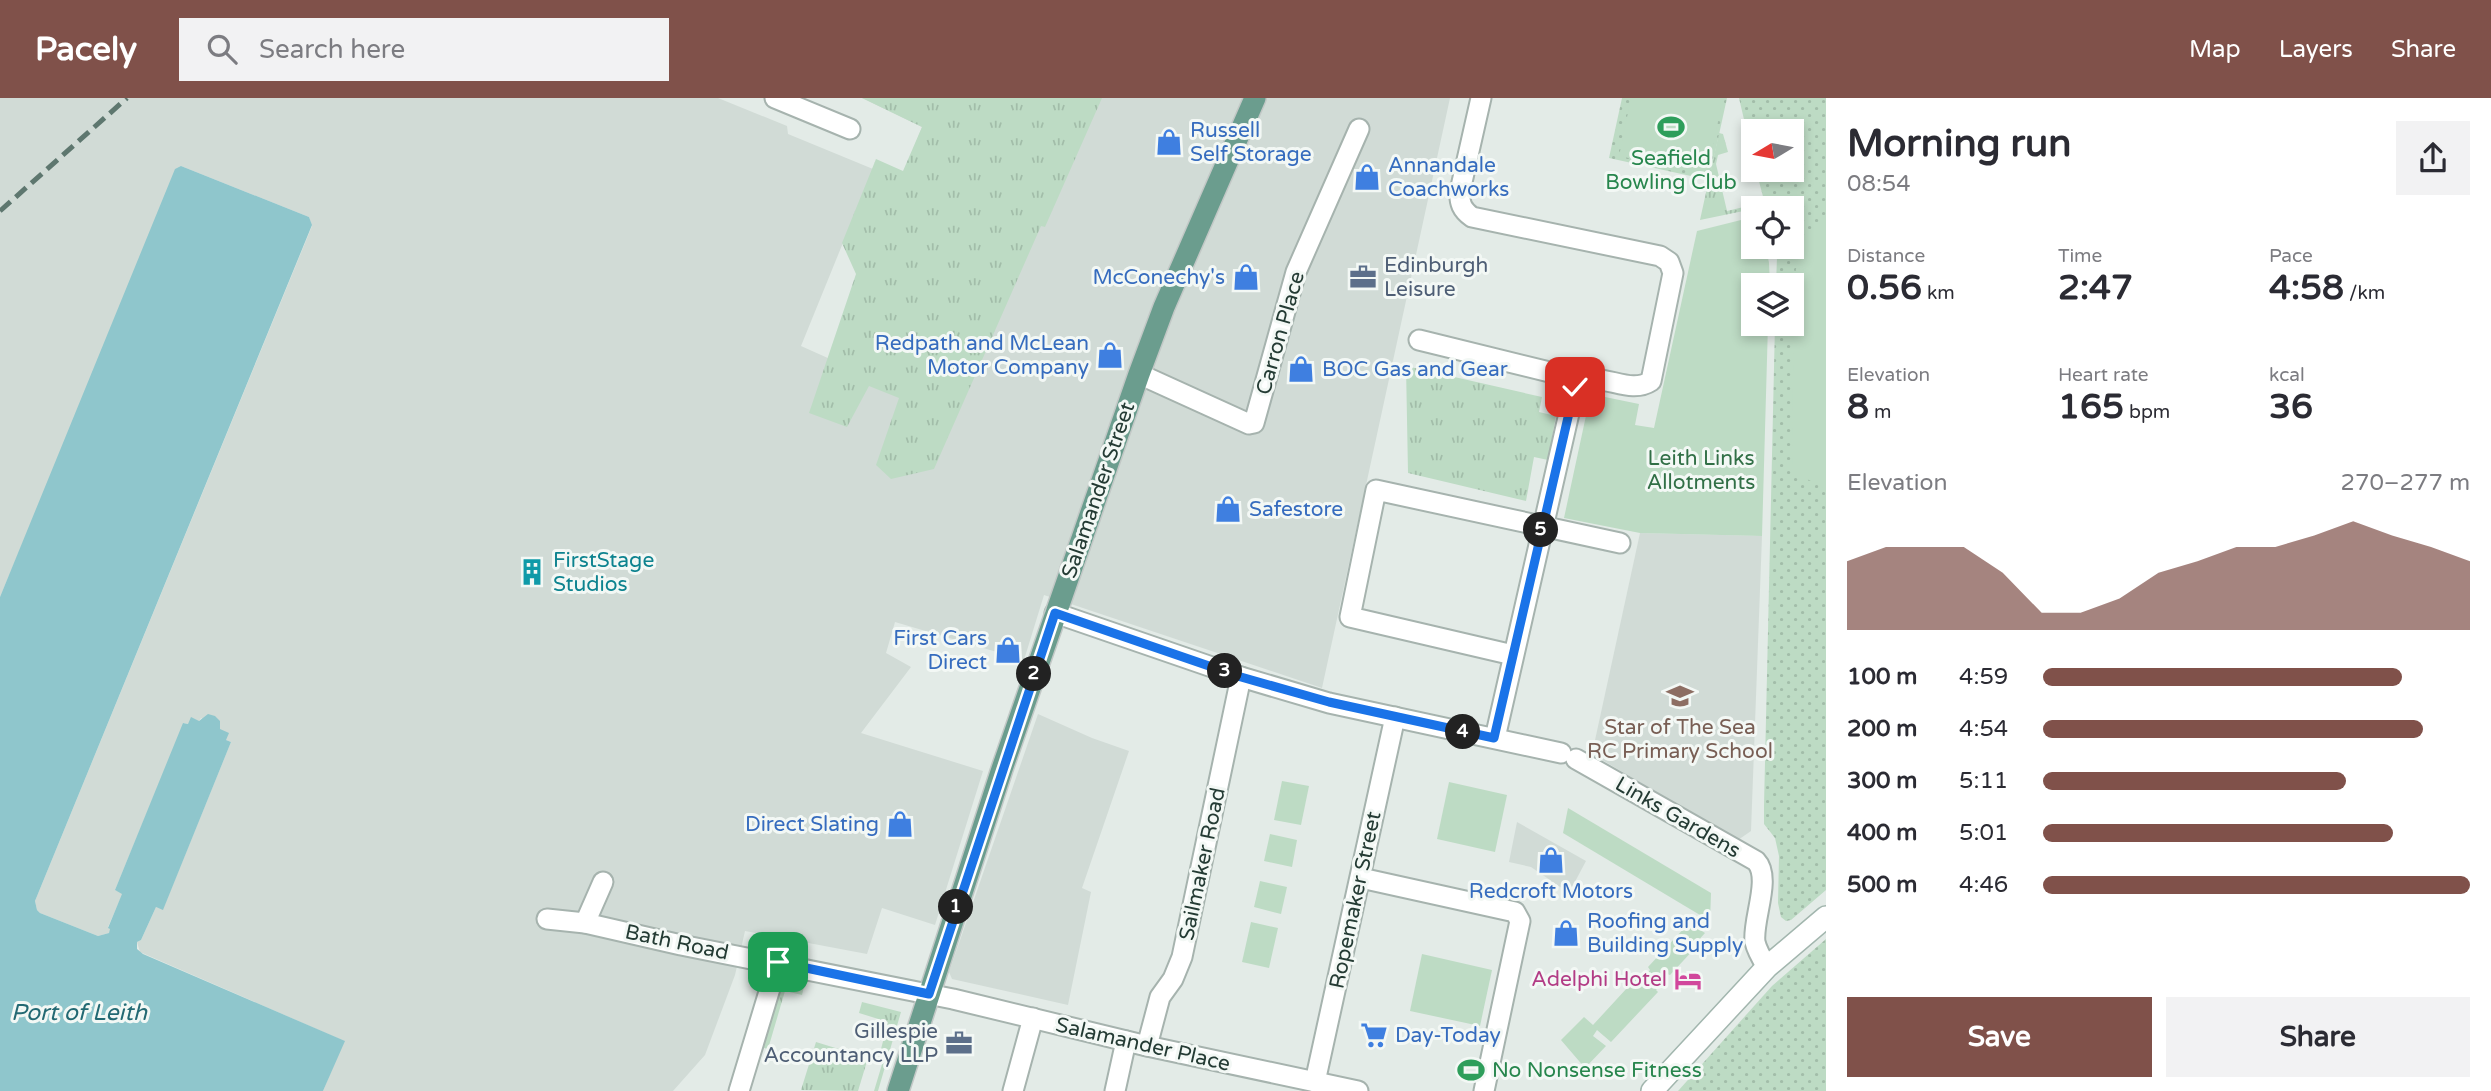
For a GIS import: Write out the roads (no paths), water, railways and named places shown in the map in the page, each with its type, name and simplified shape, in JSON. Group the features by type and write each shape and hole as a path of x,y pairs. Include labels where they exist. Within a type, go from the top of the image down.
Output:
{"main road":[{"name":"Salamander Street","path":"898,1091 1055,613 1139,374 1164,307 1255,98"}],"street":[{"path":"775,98 850,129"},
{"path":"1419,341 1582,380 1593,378 1635,387 1651,381 1673,273 1669,262 1660,256 1472,217 1465,212 1459,201 1460,191 1481,98"},
{"name":"Carron Place","path":"1139,374 1249,424 1254,423 1296,272 1359,129"},
{"path":"1494,738 1558,455 1575,387 1582,380"},
{"path":"1513,655 1350,617 1376,490 1620,543"},
{"name":"Links Gardens","path":"1055,613 1241,677 1329,702 1568,756 1756,861 1760,866 1762,878 1755,942 1767,967"},
{"name":"Sailmaker Road","path":"1147,1046 1160,997 1173,979 1182,957 1241,677"},
{"name":"Ropemaker Street","path":"1315,1082 1395,717"},
{"path":"1361,877 1515,912 1520,921 1484,1091"},
{"path":"585,923 603,882"},
{"path":"1652,1091 1767,967 1826,917"},
{"name":"Bath Road","path":"547,919 585,923 681,945 778,962 929,994"},
{"path":"739,1091 778,962"},
{"name":"Salamander Place","path":"929,994 1147,1046 1358,1091"},
{"path":"1013,1091 1033,1018"},
{"path":"1115,1091 1126,1041"}],"water":[{"name":"Port of Leith","path":"181,166 309,217 312,225 35,901 40,913 98,936 109,933 108,928 122,894 115,890 183,723 188,724 191,717 199,721 208,714 215,716 220,721 220,729 229,733 226,740 231,742 163,910 156,907 141,940 137,942 137,949 143,954 345,1041 323,1091 0,1091 0,597 175,169"}],"railway":[{"path":"0,211 127,98"}],"place":[{"name":"Seafield Bowling Club","path":"1671,127"},
{"name":"Russell Self Storage","path":"1169,142"},
{"name":"Annandale Coachworks","path":"1367,177"},
{"name":"McConechy's","path":"1246,277"},
{"name":"Edinburgh Leisure","path":"1363,277"},
{"name":"Redpath and McLean Motor Company","path":"1110,355"},
{"name":"BOC Gas and Gear","path":"1301,369"},
{"name":"Safestore","path":"1228,509"},
{"name":"FirstStage Studios","path":"532,572"},
{"name":"First Cars Direct","path":"1008,650"},
{"name":"Star of The Sea RC Primary School","path":"1680,696"},
{"name":"Direct Slating","path":"900,824"},
{"name":"Redcroft Motors","path":"1551,860"},
{"name":"Roofing and Building Supply","path":"1566,933"},
{"name":"Adelphi Hotel","path":"1688,979"},
{"name":"Day-Today","path":"1374,1035"},
{"name":"Gillespie Accountancy LLP","path":"959,1043"},
{"name":"No Nonsense Fitness","path":"1471,1070"}],"park label":[{"name":"Leith Links Allotments","path":"1701,470"}]}
